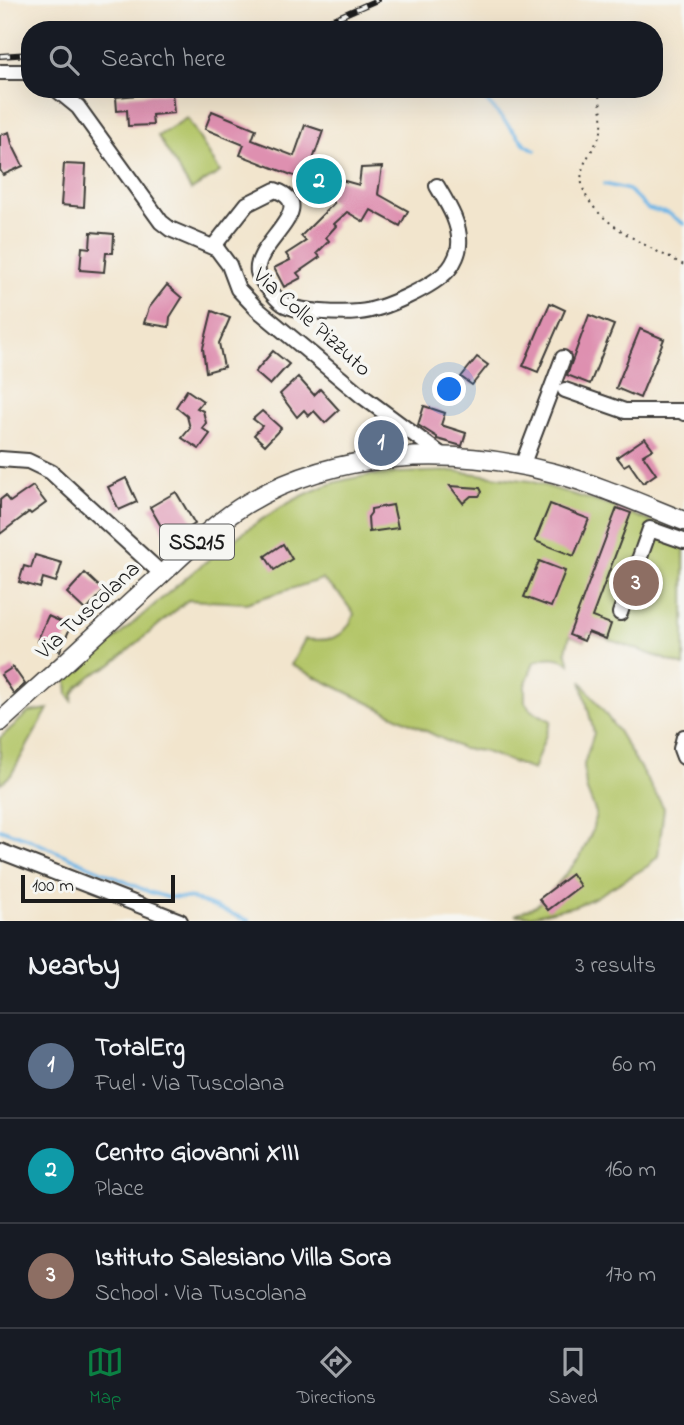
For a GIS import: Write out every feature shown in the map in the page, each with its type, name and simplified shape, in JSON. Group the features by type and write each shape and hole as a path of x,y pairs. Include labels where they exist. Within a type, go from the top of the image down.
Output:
{"main road":[{"name":"Via Tuscolana","path":"0,722 212,529 255,499 303,477 360,459 414,454 522,466 583,482 684,520"}],"street":[{"path":"0,72 21,72"},
{"path":"67,98 78,107 161,222 170,229 213,247 247,204 275,190 285,194 291,201 292,209 258,268 262,281 278,300 297,308 345,313 376,308 430,283 449,269 459,246 458,234 454,217 437,186"},
{"name":"Via Colle Pizzuto","path":"213,247 227,261 239,291 257,309 362,396 443,456"},
{"path":"522,466 563,358"},
{"path":"565,390 625,411 684,412 684,398"},
{"path":"0,459 28,461 51,472 162,574"},
{"path":"620,613 650,529 684,541"},
{"path":"684,737 681,749 684,757"},
{"path":"0,851 180,921"}],"path":[{"path":"600,98 603,118 601,135 582,169 581,186 588,201 611,223 684,265"}],"green space":[{"path":"187,118 220,172 191,190 158,136"},
{"path":"454,471 530,481 617,508 684,535 684,666 588,632 584,641 570,635 566,651 570,664 553,657 534,662 525,686 525,702 531,710 551,721 533,770 483,751 463,749 291,665 305,639 336,637 346,629 354,614 340,595 322,579 246,603 188,600 111,665 77,687 72,701 68,695 67,681 145,613 243,533 297,498 351,478"},
{"path":"581,681 618,731 664,808 658,856 648,866 594,898 575,906 531,916 515,915 536,906 556,886 580,857 592,832 596,813 586,788 584,764 594,733"},
{"path":"48,709 11,775 0,784 0,738 29,712"}],"building":[{"path":"116,98 173,98 174,113 152,115 153,125 128,126 127,110 117,111"},
{"path":"212,111 256,129 252,140 294,156 305,125 323,131 309,171 359,185 361,168 382,167 378,194 408,211 400,226 371,210 364,222 347,212 334,224 336,226 326,237 329,241 317,253 320,257 297,273 301,278 284,287 274,268 290,260 286,254 306,241 301,236 334,203 318,191 309,196 300,193 295,184 297,177 240,155 244,145 205,129"},
{"path":"9,132 23,166 3,175 0,170 0,135"},
{"path":"64,164 86,165 84,207 61,205"},
{"path":"91,232 114,234 113,253 106,253 104,272 80,270 82,247 90,248"},
{"path":"167,285 182,298 170,317 169,327 144,323 149,308"},
{"path":"550,303 565,310 538,372 523,366"},
{"path":"212,311 230,318 219,343 224,367 206,372 203,348"},
{"path":"589,315 614,325 590,384 567,375"},
{"path":"640,329 664,339 640,398 616,388"},
{"path":"273,351 289,364 270,385 255,372"},
{"path":"477,357 488,365 472,385 461,377"},
{"path":"298,377 314,395 320,389 339,410 325,423 314,411 309,416 304,410 297,417 280,394"},
{"path":"187,390 203,401 197,408 203,411 206,423 202,428 210,434 199,449 182,438 190,428 187,416 176,407"},
{"path":"424,406 445,413 441,425 466,433 462,446 437,439 418,425"},
{"path":"262,411 281,428 265,445 254,435 262,426 253,419"},
{"path":"645,438 653,449 643,455 656,474 643,483 629,463 624,466 617,457"},
{"path":"126,478 137,502 119,510 108,487"},
{"path":"33,486 46,503 0,534 0,500 5,496 10,502"},
{"path":"450,486 480,488 482,492 463,503"},
{"path":"176,492 195,524 169,540 150,507"},
{"path":"550,504 589,519 574,556 535,541"},
{"path":"393,505 398,528 369,532 368,517 371,509"},
{"path":"617,508 631,513 592,617 611,624 606,639 588,632 584,641 569,635"},
{"path":"283,544 292,559 274,570 265,556"},
{"path":"35,555 62,563 56,582 43,578 40,588 19,582 24,566 31,568"},
{"path":"539,561 565,571 551,607 524,597"},
{"path":"85,573 104,591 86,611 67,593"},
{"path":"48,616 71,626 60,651 37,641"},
{"path":"13,667 25,684 14,694 1,675"},
{"path":"572,874 580,886 548,910 539,899"}],"waterway":[{"path":"484,98 525,144 535,150"},
{"path":"604,184 629,190 648,209 668,213 684,224"},
{"path":"0,829 149,892 166,897 191,898 250,921"}],"railway":[{"path":"326,21 377,0"},
{"path":"0,56 21,55"}],"place":[{"name":"Centro Giovanni XIII","path":"319,181"},
{"name":"TotalErg","path":"381,443"},
{"name":"Istituto Salesiano Villa Sora","path":"636,583"}]}
